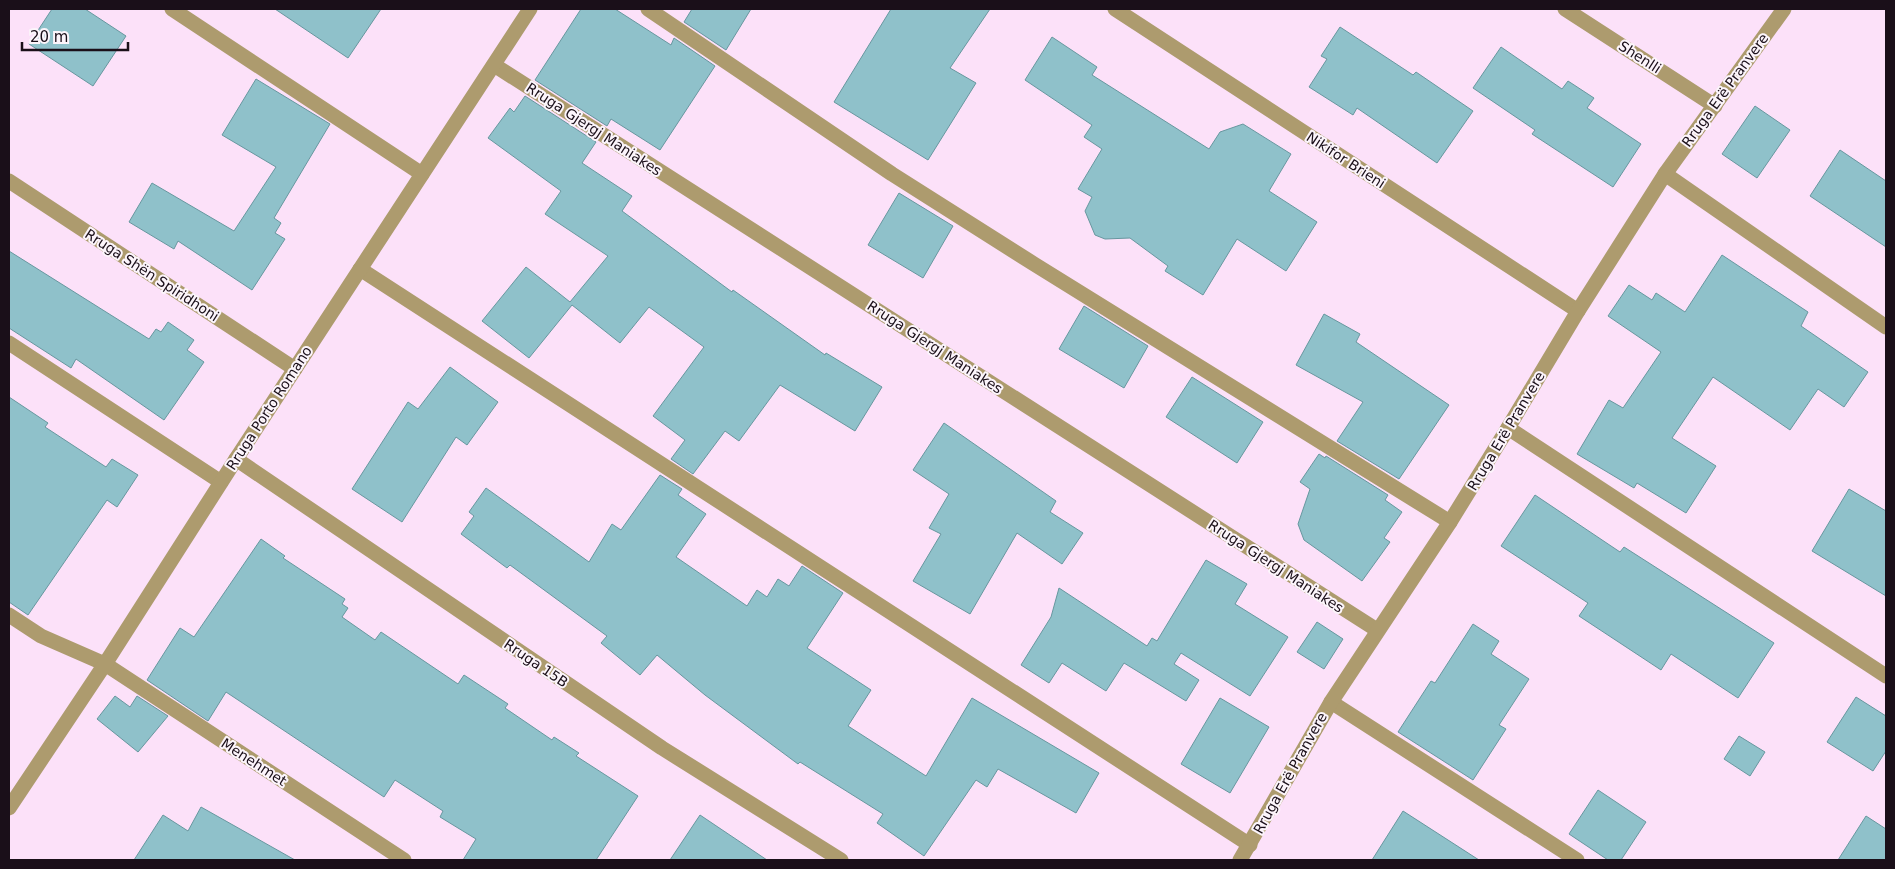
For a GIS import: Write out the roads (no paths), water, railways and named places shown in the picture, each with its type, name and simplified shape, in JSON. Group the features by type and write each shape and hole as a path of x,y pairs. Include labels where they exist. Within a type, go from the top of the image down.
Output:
{"street":[{"path":"172,9 422,174"},
{"name":"Rruga Porto Romano","path":"9,808 105,664 295,368 530,9"},
{"path":"648,9 900,179 1450,522"},
{"name":"Nikifor Brieni","path":"1115,9 1578,311"},
{"name":"Shenlli","path":"1565,9 1715,106"},
{"name":"Rruga Erë Pranvere","path":"1240,860 1330,702 1450,522 1578,311 1665,174 1784,9"},
{"name":"Rruga Gjergj Maniakes","path":"494,65 1377,630"},
{"path":"1665,174 1886,326"},
{"name":"Rruga Shën Spiridhoni","path":"9,181 295,368"},
{"path":"360,269 1250,844"},
{"path":"9,343 222,482"},
{"path":"1508,428 1886,676"},
{"name":"Rruga 15B","path":"236,459 662,748 841,860"},
{"name":"Menehmet","path":"9,615 41,636 105,664 404,860"},
{"path":"1330,702 1577,860"}]}
